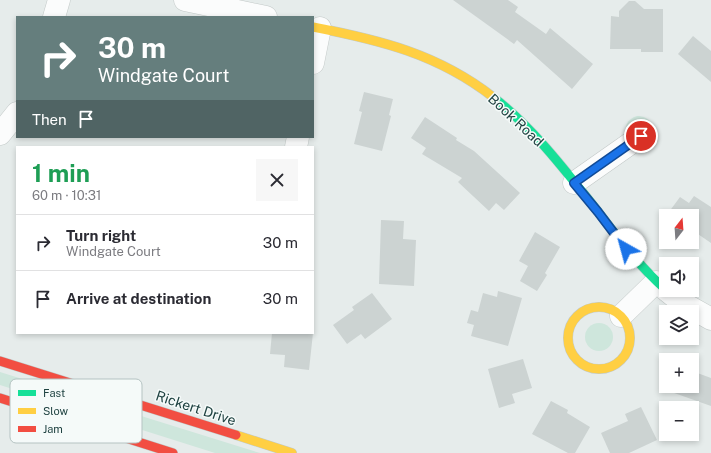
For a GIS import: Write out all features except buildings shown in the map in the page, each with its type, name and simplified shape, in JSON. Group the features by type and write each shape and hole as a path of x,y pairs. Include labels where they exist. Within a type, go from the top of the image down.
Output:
{"street":[{"path":"54,16 59,0"},
{"path":"185,0 261,16"},
{"path":"314,51 316,28"},
{"name":"Book Road","path":"316,28 390,44 425,57 464,77 505,107 532,132 598,212 618,240 640,266 659,283"},
{"path":"0,134 16,114"},
{"path":"574,183 641,136"},
{"path":"621,316 659,290"},
{"name":"Book Road","path":"675,297 711,319"},
{"path":"597,307 608,308 621,316 629,329 630,339 628,349 624,357 616,364 607,368 597,369 587,366 579,361 572,353 569,343 569,333 572,323 579,315 587,310 597,307"},
{"name":"Rickert Drive","path":"0,361 57,379"},
{"path":"0,398 10,401"},
{"name":"Rickert Drive","path":"142,406 292,453"},
{"path":"141,443 172,453"}],"green space":[{"path":"637,116 642,116 651,122 653,130 651,138 627,137 625,130 628,121"},
{"path":"599,323 609,327 613,337 609,347 599,351 589,347 585,337 589,327"},
{"path":"0,372 22,379 10,379 10,388 0,385"},
{"path":"142,416 260,453 215,453 142,430"}],"traffic: fast":[{"path":"493,97 522,122 548,150 629,251 659,283"}],"traffic: slow":[{"path":"314,27 362,37 430,59 472,82 493,97"},
{"path":"599,307 611,310 621,316 627,326 630,338 627,350 621,360 611,366 599,369 587,366 577,360 571,350 568,338 571,326 577,316 587,310 599,307"},
{"path":"236,435 292,453"}],"traffic: jam":[{"path":"0,361 57,379"},
{"path":"0,398 10,401"},
{"path":"142,406 236,435"},
{"path":"142,443 173,453"}],"route":[{"path":"626,249 574,183 641,136"}]}
